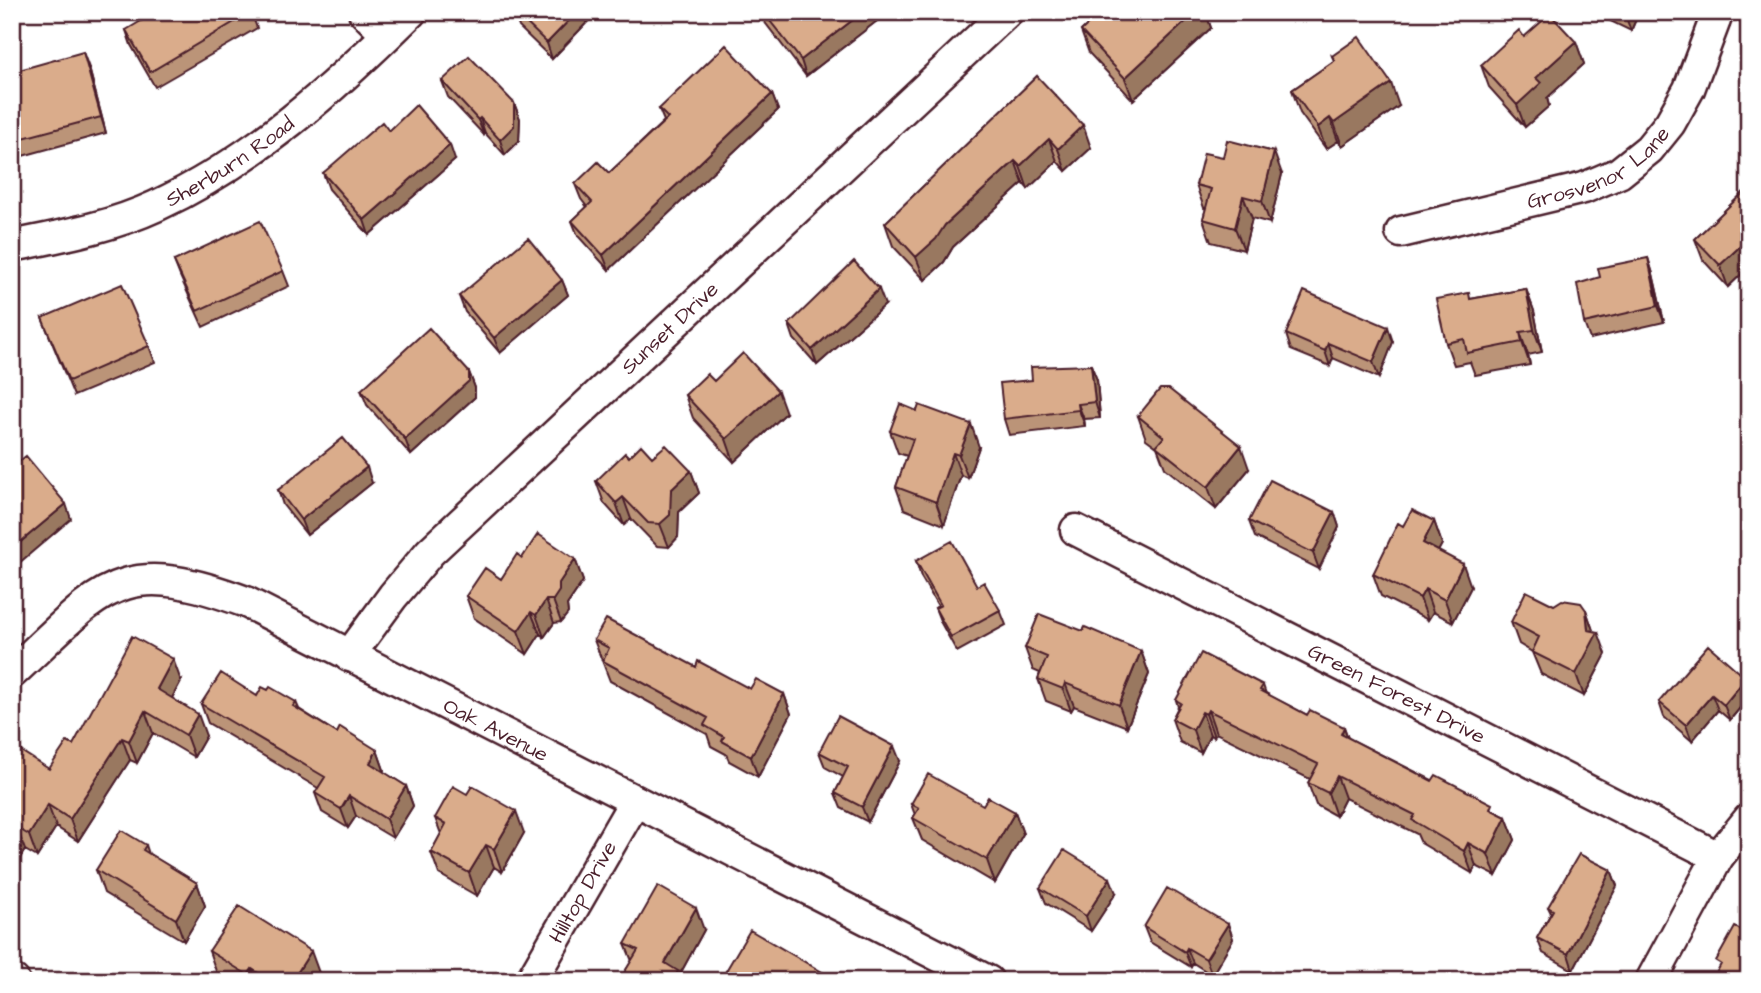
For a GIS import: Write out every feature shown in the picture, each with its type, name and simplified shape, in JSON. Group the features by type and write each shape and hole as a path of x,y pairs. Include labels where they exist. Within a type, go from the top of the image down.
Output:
{"street":[{"path":"364,12 387,35"},
{"name":"Sherburn Road","path":"12,246 80,232 155,207 229,169 289,125 411,12"},
{"name":"Sunset Drive","path":"349,656 430,552 1007,12"},
{"name":"Grosvenor Lane","path":"1401,232 1584,188 1619,173 1649,149 1670,123 1689,89 1718,12"},
{"name":"Green Forest Drive","path":"1076,530 1718,856"},
{"name":"Oak Avenue","path":"12,673 98,594 134,580 164,578 203,586 246,602 988,981"},
{"name":"Hilltop Drive","path":"531,981 635,801"},
{"path":"1651,981 1718,856 1747,823"}],"building":[{"path":"156,12 251,12 150,72 126,30"},
{"path":"515,12 577,12 547,43"},
{"path":"763,12 863,12 801,60"},
{"path":"1101,12 1196,12 1125,78 1081,31"},
{"path":"1550,14 1576,42 1536,78 1541,83 1517,105 1481,65 1519,30 1524,37"},
{"path":"1359,37 1391,83 1334,123 1330,118 1318,127 1292,90 1335,60 1332,56"},
{"path":"726,45 772,94 603,255 572,221 592,202 575,184 598,162 609,173 668,118 659,109"},
{"path":"83,52 101,117 12,141 12,72"},
{"path":"469,56 514,103 514,126 500,140 442,81"},
{"path":"1037,76 1083,125 1058,149 1049,139 1020,166 1015,161 945,225 936,239 916,257 885,223"},
{"path":"416,105 450,145 364,220 323,173 382,122 389,131"},
{"path":"1227,140 1274,152 1262,201 1243,196 1235,228 1203,219 1211,189 1196,185 1204,153 1223,157"},
{"path":"1749,187 1749,238 1720,265 1695,239"},
{"path":"260,221 283,271 197,311 174,261"},
{"path":"528,238 562,280 494,338 459,296"},
{"path":"1648,258 1658,306 1584,323 1577,284 1600,277 1598,268"},
{"path":"854,261 879,289 812,350 789,324"},
{"path":"122,284 149,346 69,381 42,318"},
{"path":"1526,289 1534,330 1520,332 1522,342 1467,353 1464,339 1446,343 1436,299 1469,293 1470,299"},
{"path":"1304,291 1388,327 1373,362 1328,343 1325,351 1286,334"},
{"path":"429,328 469,372 469,381 405,439 361,390"},
{"path":"743,353 778,391 726,439 685,395 707,374 714,381"},
{"path":"1091,365 1095,402 1078,404 1079,410 1004,419 1000,383 1032,380 1031,367"},
{"path":"1160,389 1169,389 1241,446 1208,487 1156,446 1164,437 1138,416"},
{"path":"900,404 917,411 919,405 971,424 959,455 953,453 936,502 896,487 913,439 890,431"},
{"path":"343,438 367,467 301,520 278,490"},
{"path":"641,445 652,457 666,445 691,471 671,490 670,515 660,524 648,523 623,497 616,503 596,481 625,453 629,457"},
{"path":"26,456 66,504 12,549 12,467"},
{"path":"1270,480 1334,512 1313,553 1249,521"},
{"path":"1412,510 1434,521 1423,543 1463,564 1445,600 1425,589 1420,598 1373,574 1398,523 1403,526"},
{"path":"538,534 575,559 559,583 559,591 553,600 546,600 536,615 531,612 518,631 466,596 485,568 501,579 517,554 522,558"},
{"path":"952,541 977,586 984,582 1000,610 951,637 935,608 941,605 916,561"},
{"path":"1526,591 1554,605 1562,600 1581,603 1586,610 1588,630 1598,632 1576,674 1532,652 1539,637 1511,622"},
{"path":"1039,614 1083,631 1085,627 1141,651 1119,705 1065,683 1063,689 1038,679 1047,657 1025,648"},
{"path":"606,619 696,667 698,661 750,689 756,679 784,694 751,757 722,741 724,737 704,725 708,718 603,661 609,648 594,640"},
{"path":"132,636 173,659 157,689 198,714 186,735 145,711 129,741 122,738 70,819 48,805 29,835 17,828 12,836 12,755 16,748 49,769 67,742 73,745"},
{"path":"1708,645 1746,678 1724,705 1712,695 1686,725 1659,702"},
{"path":"1201,653 1263,685 1260,690 1307,715 1310,710 1344,727 1341,734 1432,781 1436,775 1492,804 1490,809 1506,817 1488,854 1468,843 1464,851 1412,820 1415,815 1337,776 1328,793 1308,783 1318,764 1208,710 1206,714 1202,712 1193,730 1172,719 1181,703 1176,700"},
{"path":"221,673 257,696 262,687 268,690 270,687 296,702 293,706 337,733 340,727 377,750 370,763 406,786 386,819 349,796 341,809 315,793 325,777 201,704"},
{"path":"838,716 894,746 862,807 835,793 848,767 819,752"},
{"path":"928,774 983,805 988,797 1015,812 987,860 913,818 919,808 911,804"},
{"path":"453,786 467,794 472,786 516,811 494,849 486,845 469,873 431,852 446,824 435,818"},
{"path":"121,830 146,845 143,850 197,883 176,919 96,870"},
{"path":"1064,850 1110,878 1086,916 1040,888"},
{"path":"1579,854 1611,870 1568,954 1537,938 1553,910 1548,907"},
{"path":"658,886 696,908 665,963 678,971 673,981 626,981 621,978 638,950 625,944"},
{"path":"1167,888 1228,924 1206,959 1187,948 1185,952 1144,927"},
{"path":"239,906 311,951 292,981 270,981 252,969 248,975 209,951"},
{"path":"1735,927 1749,934 1749,981 1712,981 1721,964 1716,961"},
{"path":"750,930 834,979 833,981 720,981"}]}
